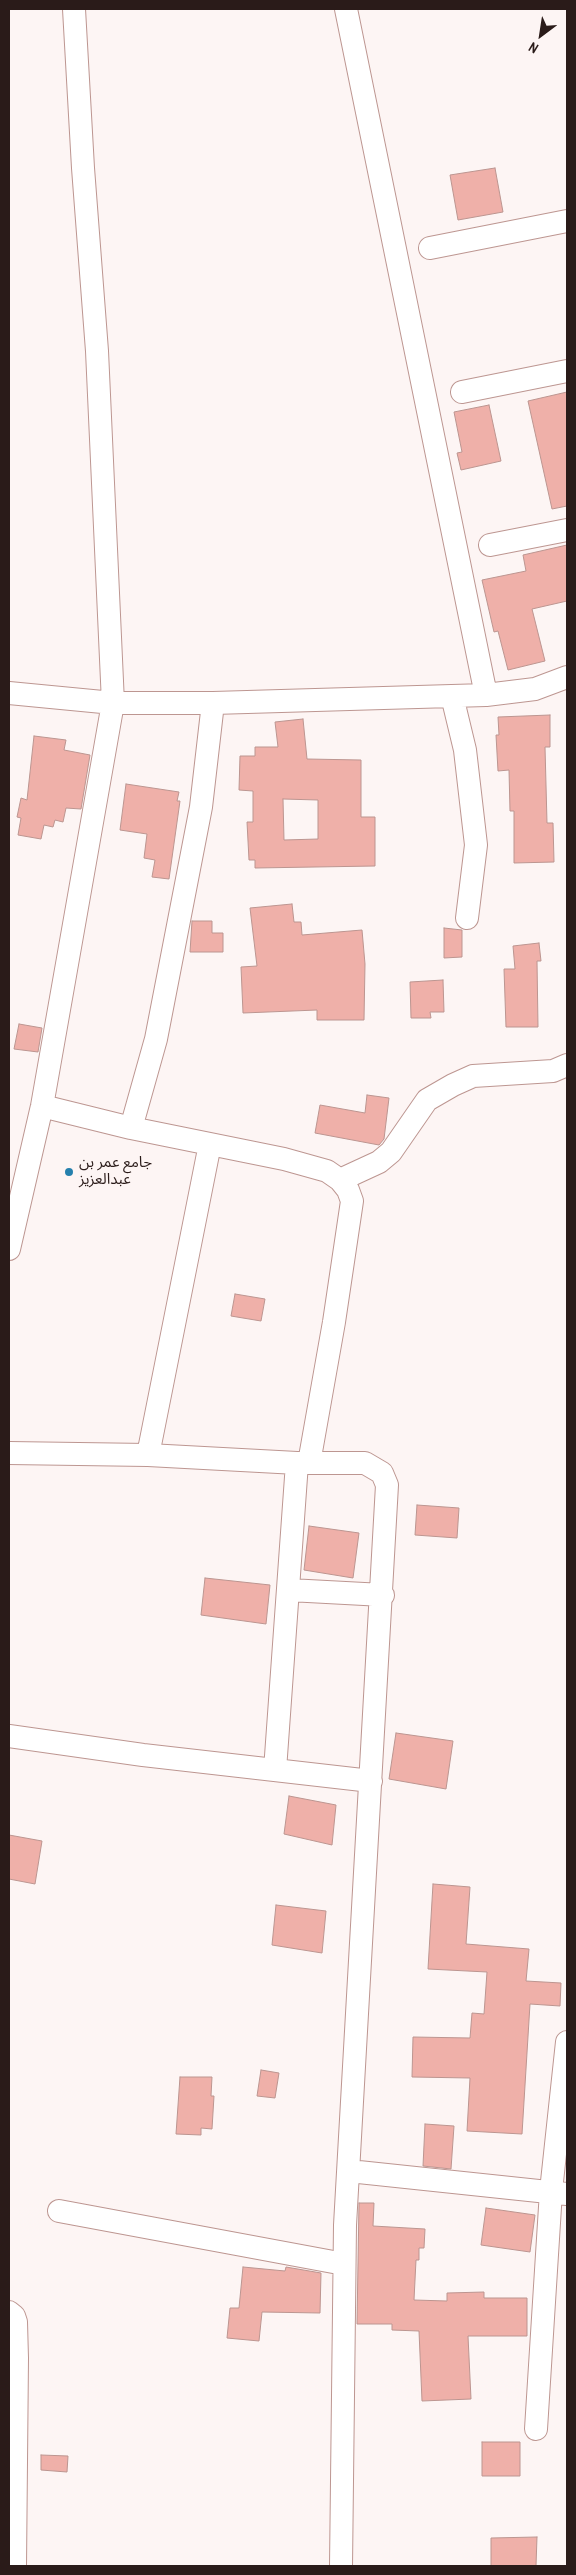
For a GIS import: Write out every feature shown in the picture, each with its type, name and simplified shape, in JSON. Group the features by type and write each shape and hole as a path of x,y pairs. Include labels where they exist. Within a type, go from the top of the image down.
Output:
{"street":[{"path":"9,1249 42,1106 113,703 96,351 82,168 74,9"},
{"path":"346,9 486,695"},
{"path":"430,248 567,221"},
{"path":"462,392 567,371"},
{"path":"490,545 567,530"},
{"path":"9,693 113,703 213,703 486,695 535,689 567,677"},
{"path":"452,696 465,750 476,845 467,918"},
{"path":"131,1128 156,1039 167,984 201,807 213,703"},
{"path":"340,1180 385,1157 427,1100 453,1084 474,1076 553,1071 567,1065"},
{"path":"42,1106 131,1128 284,1159 327,1171 340,1180 348,1190 352,1201 334,1322 303,1463 289,1590 275,1770"},
{"path":"148,1455 210,1144"},
{"path":"9,1452 148,1455 303,1463 365,1463 382,1473 387,1485 383,1595 356,2023 344,2264 341,2566"},
{"path":"289,1590 383,1595"},
{"path":"9,1736 275,1770 371,1780"},
{"path":"536,2429 559,2192 567,2042"},
{"path":"349,2172 559,2192"},
{"path":"59,2212 344,2264"},
{"path":"9,2312 14,2316 16,2322 17,2358 15,2566"}],"building":[{"path":"495,168 503,212 458,220 450,175"},
{"path":"567,392 567,506 552,509 528,401"},
{"path":"489,405 501,461 461,470 457,453 462,452 454,412"},
{"path":"567,545 567,601 532,609 545,661 508,670 498,631 494,632 482,580 526,571 523,555"},
{"path":"550,715 550,747 545,747 547,823 553,823 554,862 514,863 514,811 510,811 509,770 498,771 496,735 499,735 498,717"},
{"path":"303,719 307,759 361,760 361,817 375,817 375,866 255,868 255,860 249,860 247,822 253,822 253,791 239,790 240,756 255,756 255,747 278,747 275,722","holes":["283,799 318,800 318,839 284,840"]},
{"path":"34,736 66,740 64,750 90,755 81,809 66,808 63,822 55,820 53,827 44,825 41,839 18,835 21,818 17,817 21,798 27,800"},
{"path":"126,784 179,792 177,801 180,801 169,879 152,877 155,860 144,858 147,834 120,830"},
{"path":"292,904 294,922 301,922 302,935 362,930 365,964 364,1020 317,1020 317,1010 243,1013 241,967 257,966 250,908"},
{"path":"192,921 212,921 212,933 223,933 223,952 190,952"},
{"path":"444,928 462,930 462,957 444,958"},
{"path":"539,943 541,961 537,961 538,1027 506,1027 504,969 515,969 513,946"},
{"path":"443,980 444,1012 430,1012 431,1018 411,1018 410,982"},
{"path":"19,1024 42,1028 38,1052 14,1049"},
{"path":"367,1095 389,1098 384,1139 379,1145 315,1133 320,1105 365,1113"},
{"path":"235,1294 265,1299 261,1321 231,1316"},
{"path":"417,1505 459,1508 457,1538 415,1535"},
{"path":"309,1526 359,1533 353,1578 304,1570"},
{"path":"205,1578 270,1585 266,1624 201,1615"},
{"path":"396,1733 453,1741 446,1789 389,1779"},
{"path":"289,1796 336,1805 332,1845 284,1834"},
{"path":"9,1835 42,1841 35,1884 9,1879"},
{"path":"433,1884 470,1887 466,1944 529,1949 526,1981 561,1983 560,2006 530,2004 522,2134 467,2131 470,2078 412,2077 413,2037 470,2038 472,2013 484,2014 487,1972 428,1969"},
{"path":"276,1905 326,1911 322,1953 272,1945"},
{"path":"261,2070 279,2073 275,2098 257,2096"},
{"path":"180,2077 212,2077 211,2096 214,2096 212,2129 201,2128 201,2135 176,2134"},
{"path":"425,2124 454,2126 451,2169 423,2166"},
{"path":"359,2203 374,2203 373,2226 425,2229 424,2248 419,2248 419,2260 416,2260 414,2300 447,2301 447,2293 484,2292 484,2298 527,2298 527,2336 468,2336 471,2399 422,2401 419,2331 392,2330 392,2324 357,2324"},
{"path":"486,2208 535,2215 530,2252 481,2245"},
{"path":"243,2267 285,2271 286,2267 321,2273 320,2313 262,2312 259,2341 227,2338 230,2308 239,2308"},
{"path":"482,2442 520,2442 520,2476 482,2476"},
{"path":"41,2455 68,2456 67,2472 41,2470"},
{"path":"537,2537 536,2566 491,2566 491,2538"}],"place":[{"name":"جامع عمر بن عبدالعزيز","path":"69,1172"}]}
